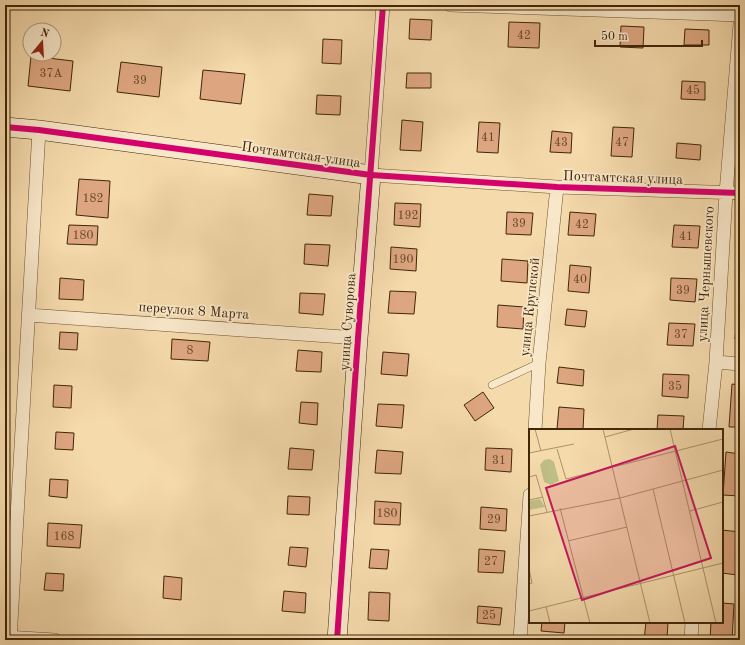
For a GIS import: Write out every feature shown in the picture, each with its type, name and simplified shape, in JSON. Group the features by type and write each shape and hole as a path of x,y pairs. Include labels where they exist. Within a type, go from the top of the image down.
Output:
{"street":[{"name":"улица Суворова","path":"337,640 383,5"},
{"path":"450,5 740,15"},
{"name":"улица Чернышевского","path":"710,429 716,362 726,193 740,24"},
{"name":"Почтамтская улица","path":"5,127 39,130 371,175 557,187 740,194"},
{"path":"39,130 8,638 55,640"},
{"name":"улица Крупской","path":"534,429 539,363 557,187"},
{"name":"переулок 8 Марта","path":"28,315 358,338"},
{"path":"716,362 740,364"},
{"path":"520,640 529,510"},
{"path":"691,640 692,623"}],"lane":[{"path":"492,385 539,363"}],"building":[{"path":"410,19 432,20 431,40 409,39"},
{"path":"509,22 540,23 539,48 508,47"},
{"path":"621,26 644,27 643,48 620,47"},
{"path":"685,29 709,30 709,45 684,45"},
{"path":"323,39 342,40 341,64 322,63"},
{"path":"62,60 73,61 70,91 28,86 30,62 62,62"},
{"path":"121,62 162,67 159,97 117,92"},
{"path":"203,70 245,74 241,104 200,99"},
{"path":"407,73 431,73 431,88 406,88"},
{"path":"682,81 705,82 705,100 681,99"},
{"path":"317,95 341,96 340,115 316,114"},
{"path":"402,120 423,122 421,151 400,150"},
{"path":"479,122 500,123 498,153 477,152"},
{"path":"613,127 634,128 632,157 611,156"},
{"path":"552,131 572,133 571,153 550,152"},
{"path":"677,143 701,145 700,160 676,158"},
{"path":"79,179 110,181 108,218 76,215"},
{"path":"309,194 333,196 331,216 307,215"},
{"path":"395,203 421,204 420,227 394,225"},
{"path":"507,212 533,213 531,235 506,234"},
{"path":"570,212 596,214 594,236 568,235"},
{"path":"69,225 98,226 97,245 67,244"},
{"path":"674,225 700,226 698,248 672,247"},
{"path":"305,244 330,245 328,266 304,264"},
{"path":"391,247 417,249 416,271 390,269"},
{"path":"502,259 528,261 527,283 501,281"},
{"path":"570,265 591,267 589,293 568,291"},
{"path":"60,278 84,280 83,300 59,299"},
{"path":"671,278 697,279 695,302 670,300"},
{"path":"390,291 416,292 414,314 388,313"},
{"path":"739,292 740,339 735,339"},
{"path":"300,293 325,294 323,315 299,313"},
{"path":"498,305 524,307 523,329 497,327"},
{"path":"567,309 587,311 585,327 565,325"},
{"path":"669,323 695,324 693,346 667,345"},
{"path":"60,332 78,333 77,350 59,349"},
{"path":"172,339 210,342 208,361 171,359"},
{"path":"298,350 322,352 321,372 296,371"},
{"path":"383,352 409,354 407,376 381,374"},
{"path":"559,367 584,370 583,386 557,383"},
{"path":"663,374 689,375 688,398 662,396"},
{"path":"732,384 740,385 740,427 729,427"},
{"path":"54,385 72,386 71,408 53,407"},
{"path":"483,392 494,408 475,421 464,405"},
{"path":"301,402 318,403 317,425 299,423"},
{"path":"378,404 404,405 402,428 376,426"},
{"path":"559,407 584,409 583,429 557,429"},
{"path":"658,415 684,416 683,429 657,429"},
{"path":"56,432 74,433 73,450 55,449"},
{"path":"290,448 314,450 312,470 288,469"},
{"path":"486,448 512,449 511,472 485,470"},
{"path":"377,450 403,452 401,474 375,473"},
{"path":"726,452 740,454 740,496 723,495"},
{"path":"50,479 68,480 67,498 49,496"},
{"path":"288,496 310,497 309,515 287,514"},
{"path":"375,501 401,503 400,525 374,524"},
{"path":"481,507 507,509 506,531 480,529"},
{"path":"48,523 82,525 80,548 47,546"},
{"path":"723,530 740,532 737,575 723,573"},
{"path":"290,547 308,548 306,567 288,565"},
{"path":"371,549 389,550 387,569 369,568"},
{"path":"479,549 505,551 503,573 478,572"},
{"path":"46,573 64,574 63,591 44,590"},
{"path":"164,576 182,578 181,600 163,598"},
{"path":"284,591 306,593 305,613 282,611"},
{"path":"369,592 390,593 389,621 368,620"},
{"path":"723,603 734,604 732,640 710,640 711,623 723,623"},
{"path":"478,606 502,608 500,625 477,623"},
{"path":"542,623 565,623 564,633 541,631"},
{"path":"646,623 668,623 667,640 644,640"}],"cycle path":[{"path":"337,640 383,5"},
{"path":"5,127 39,130 371,175 557,187 740,193"}]}
